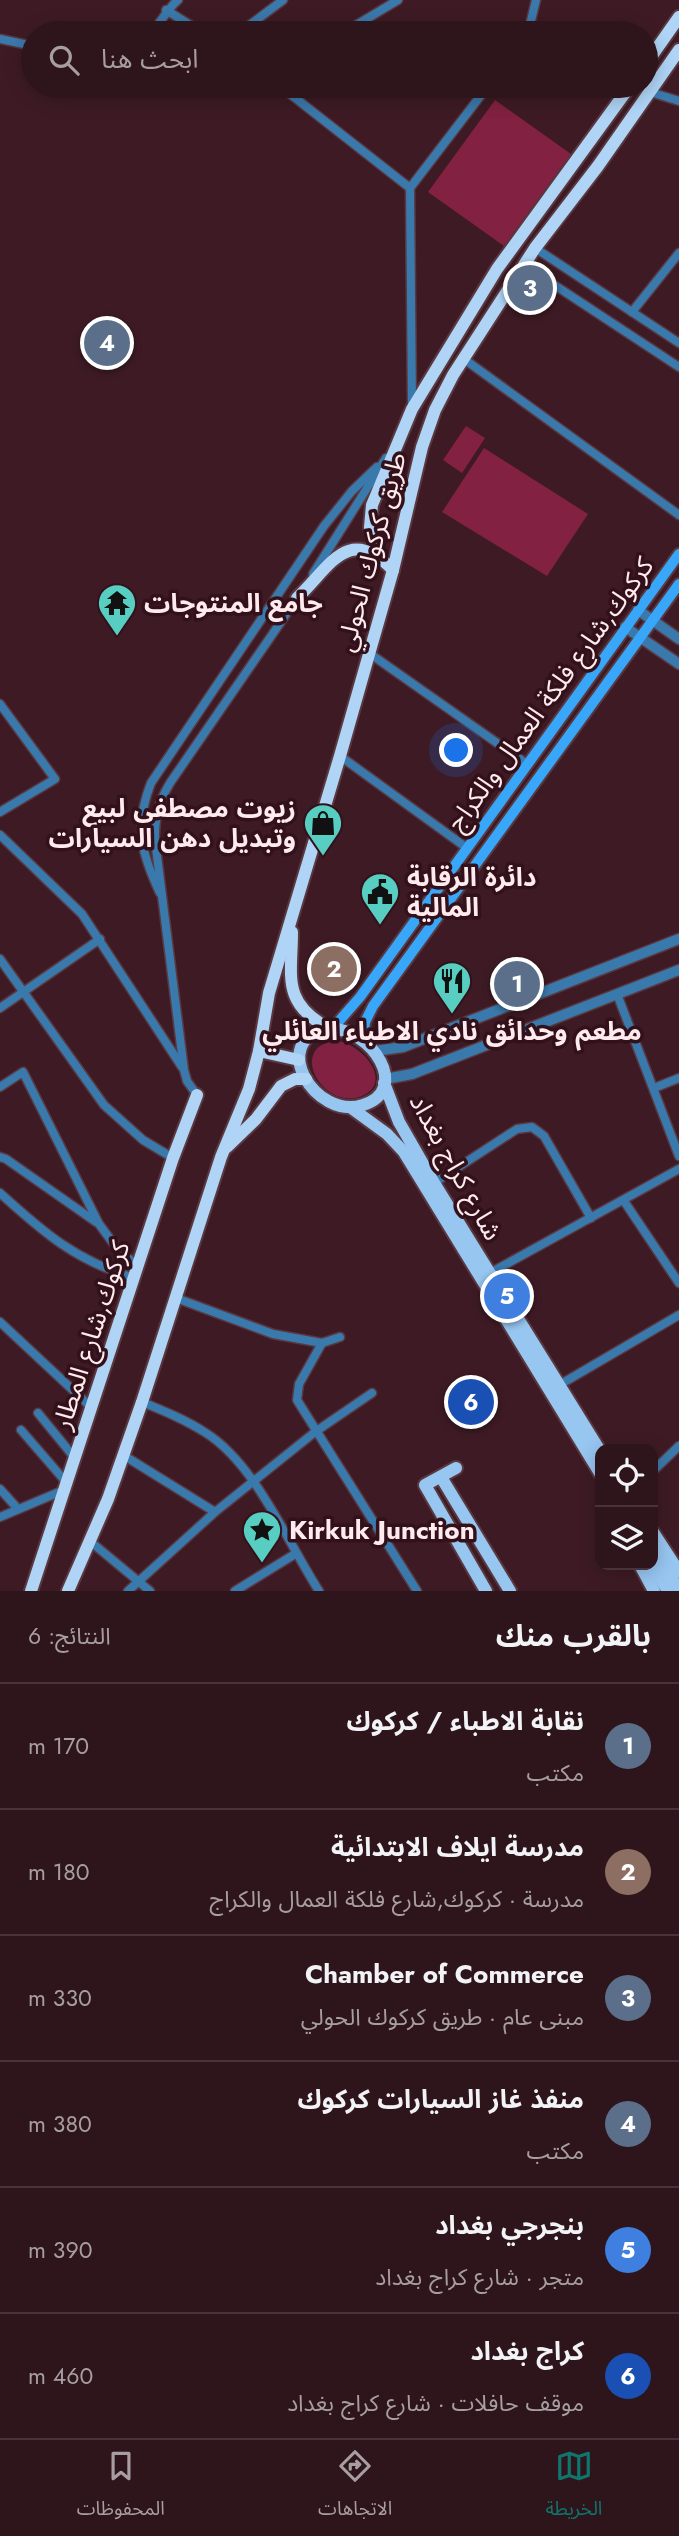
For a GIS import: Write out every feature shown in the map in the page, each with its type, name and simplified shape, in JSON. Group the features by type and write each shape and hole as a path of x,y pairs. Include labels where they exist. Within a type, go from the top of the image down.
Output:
{"highway":[{"path":"658,47 679,17"},
{"name":"طريق كركوك الحولي","path":"658,80 679,50"},
{"name":"طريق كركوك الحولي","path":"376,554 371,535 370,512 412,409 497,269 621,98"},
{"name":"طريق كركوك الحولي","path":"224,1150 249,1089 269,993 393,570 428,428 443,393 535,248 646,98"},
{"path":"580,152 598,166"},
{"path":"297,598 343,551 356,549 376,554 393,570"},
{"path":"290,919 292,941 289,974 295,996 309,1015 331,1028"},
{"path":"259,1051 299,1060"},
{"path":"68,1591 91,1542 142,1402 224,1150 256,1119 281,1086 295,1079 306,1080"},
{"name":"كركوك,شارع المطار","path":"31,1591 173,1158 197,1095"}],"main road":[{"name":"كركوك,شارع فلكة العمال والكراج","path":"331,1028 360,997 679,555"},
{"name":"كركوك,شارع فلكة العمال والكراج","path":"363,1039 365,1022 373,1006 679,584"},
{"path":"331,1028 349,1031 363,1039 375,1051 382,1065 384,1081 378,1095 370,1102 350,1107 325,1099 306,1080 299,1060 305,1040 313,1033 331,1028"},
{"name":"شارع كراج بغداد","path":"384,1081 401,1127 596,1444"},
{"name":"شارع كراج بغداد","path":"350,1107 387,1134 404,1152 595,1465"},
{"path":"456,1468 425,1485 486,1591"},
{"path":"441,1476 510,1591"},
{"path":"658,1539 678,1569"},
{"path":"658,1555 679,1591"},
{"path":"643,1570 654,1591"},
{"path":"655,1570 668,1591"}],"street":[{"path":"158,21 178,0"},
{"path":"255,21 283,0"},
{"path":"363,21 398,0"},
{"path":"531,21 536,0"},
{"path":"166,10 183,21"},
{"path":"0,39 21,43"},
{"path":"658,94 679,101"},
{"path":"295,98 410,188"},
{"path":"412,409 410,188 479,98"},
{"path":"535,248 679,343"},
{"path":"632,312 679,253"},
{"path":"524,265 679,367"},
{"path":"464,359 679,515"},
{"path":"197,1095 187,1081 184,1070 163,900 155,829 161,799 297,598 400,438"},
{"path":"163,900 146,862 141,836 143,809 151,783 324,526 352,491 385,460"},
{"path":"638,610 679,639"},
{"path":"625,627 679,664"},
{"path":"369,653 527,764"},
{"path":"0,704 55,779 0,812"},
{"path":"340,756 467,848"},
{"path":"0,835 82,914 184,1070"},
{"path":"0,1008 100,939"},
{"path":"375,1051 403,1047 679,939"},
{"path":"0,959 103,1105 143,1140 173,1158"},
{"path":"384,1081 412,1074 679,970"},
{"path":"617,994 679,1156"},
{"path":"0,1087 23,1072 99,1224 136,1272"},
{"path":"654,1088 679,1078"},
{"path":"434,1183 517,1129 532,1127 544,1136 592,1218"},
{"path":"0,1157 99,1224"},
{"path":"490,1273 679,1170"},
{"path":"0,1193 67,1250 93,1264 136,1272"},
{"path":"624,1201 679,1283"},
{"path":"176,1298 288,1339 323,1343 340,1337"},
{"path":"561,1384 679,1314"},
{"path":"0,1322 91,1407"},
{"path":"323,1343 299,1384 298,1403 416,1591"},
{"path":"130,1590 215,1512 315,1432 372,1392"},
{"path":"142,1402 180,1418 208,1434 230,1452 255,1482 319,1591"},
{"path":"38,1413 74,1457"},
{"path":"0,1517 65,1486 22,1430"},
{"path":"658,1466 679,1446"},
{"path":"123,1455 215,1512"},
{"path":"0,1489 18,1509"},
{"path":"91,1542 150,1591"},
{"path":"235,1591 295,1554"}],"shaded area":[{"path":"495,100 571,154 504,246 428,192"},
{"path":"466,426 485,438 462,473 443,460"},
{"path":"484,448 588,514 547,576 442,512"},
{"path":"338,1041 358,1050 372,1066 375,1084 370,1091 359,1097 345,1098 332,1094 315,1074 312,1063 314,1052 323,1044"}],"place":[{"name":"Chamber of Commerce","path":"530,288"},
{"name":"منفذ غاز السيارات كركوك","path":"107,343"},
{"name":"جامع المنتوجات","path":"117,637"},
{"name":"زيوت مصطفى لبيع وتبديل دهن السيارات","path":"323,857"},
{"name":"دائرة الرقابة المالية","path":"380,926"},
{"name":"مدرسة ايلاف الابتدائية","path":"334,969"},
{"name":"نقابة الاطباء / كركوك","path":"517,984"},
{"name":"مطعم وحدائق نادي الاطباء العائلي","path":"452,1015"},
{"name":"بنجرجي بغداد","path":"507,1296"},
{"name":"كراج بغداد","path":"471,1402"},
{"name":"Kirkuk Junction","path":"262,1564"}]}
